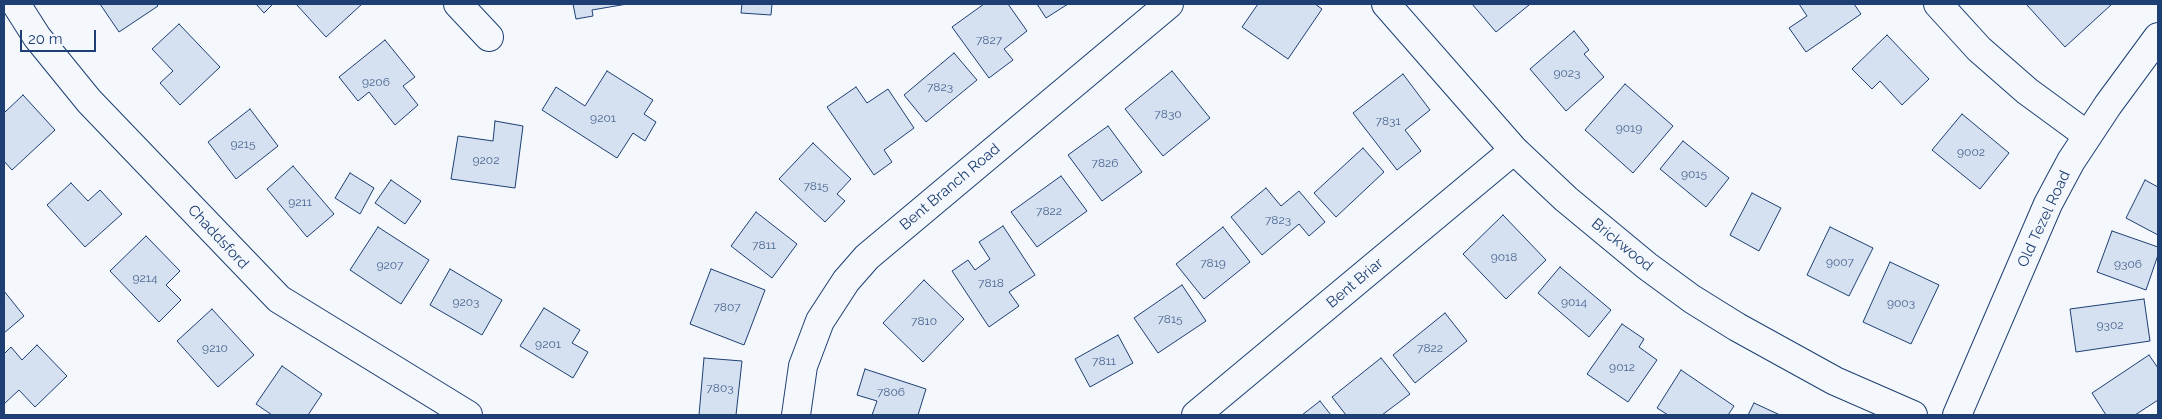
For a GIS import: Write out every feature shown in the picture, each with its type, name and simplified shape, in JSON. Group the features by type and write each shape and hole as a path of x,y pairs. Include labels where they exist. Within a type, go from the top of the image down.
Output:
{"street":[{"name":"Chaddsford","path":"16,4 37,37 89,101 252,273 279,298 468,415"},
{"path":"458,4 489,37"},
{"name":"Bent Branch Road","path":"796,415 803,366 820,321 846,281 866,257 1169,4"},
{"name":"Brickwood","path":"1386,4 1514,150 1566,199 1632,254 1692,299 1737,326 1835,381 1912,415"},
{"path":"1938,4 1979,48 2027,92 2087,135"},
{"name":"Old Tezel Road","path":"1957,415 2048,204 2087,135 2158,37"},
{"name":"Bent Briar","path":"1196,415 1514,150"}],"building":[{"path":"100,4 156,4 158,6 119,32"},
{"path":"256,4 273,4 264,13"},
{"path":"296,4 362,4 326,37"},
{"path":"573,4 627,4 592,10 593,16 576,19"},
{"path":"742,4 772,4 771,15 741,13"},
{"path":"984,4 1008,4 1027,31 1004,49 1013,60 989,78 952,27"},
{"path":"1037,4 1068,4 1046,18"},
{"path":"1258,4 1315,4 1322,9 1288,59 1242,27"},
{"path":"1472,4 1528,4 1529,5 1496,32"},
{"path":"1799,4 1854,4 1861,14 1806,52 1789,28 1807,16"},
{"path":"2026,4 2112,4 2065,47"},
{"path":"179,24 220,67 180,105 160,83 173,71 152,49"},
{"path":"1574,31 1589,50 1584,54 1604,77 1566,111 1530,69"},
{"path":"1887,35 1929,79 1902,105 1880,81 1872,89 1852,69"},
{"path":"385,40 415,77 403,86 418,105 395,125 369,92 358,101 339,77"},
{"path":"954,53 977,80 926,122 904,95"},
{"path":"607,71 653,100 644,114 656,122 645,141 633,133 617,158 542,110 556,87 585,106"},
{"path":"1172,71 1210,118 1163,156 1125,109"},
{"path":"1403,74 1430,110 1405,130 1421,151 1397,170 1353,113"},
{"path":"1625,84 1673,126 1633,173 1585,130"},
{"path":"856,87 867,103 888,89 914,128 884,150 892,162 874,175 827,107"},
{"path":"23,95 55,130 12,170 4,161 4,113"},
{"path":"250,109 278,146 236,179 208,142"},
{"path":"1962,114 2009,153 1980,189 1932,150"},
{"path":"495,121 523,126 515,188 451,179 458,136 493,141"},
{"path":"1108,126 1142,172 1102,201 1068,155"},
{"path":"1683,141 1729,178 1706,207 1660,169"},
{"path":"813,143 851,179 837,194 845,201 825,222 779,179"},
{"path":"1363,148 1384,172 1336,217 1314,193"},
{"path":"293,166 334,214 307,237 267,189"},
{"path":"350,173 374,188 360,214 335,198"},
{"path":"1061,176 1087,211 1037,247 1011,212"},
{"path":"391,180 421,201 405,224 375,203"},
{"path":"2145,180 2158,187 2158,235 2126,218"},
{"path":"71,183 88,201 100,190 122,214 85,247 47,205"},
{"path":"1266,188 1281,206 1299,191 1325,222 1309,236 1299,224 1262,255 1231,217"},
{"path":"1752,193 1781,208 1759,251 1730,235"},
{"path":"756,212 797,244 772,278 731,246"},
{"path":"1503,215 1546,260 1506,299 1463,254"},
{"path":"1003,226 1035,275 1009,292 1019,306 989,327 952,271 968,260 975,270 990,259 979,242"},
{"path":"378,227 429,260 401,304 350,270"},
{"path":"1223,227 1250,262 1204,299 1176,264"},
{"path":"1830,227 1873,248 1849,296 1807,275"},
{"path":"2112,231 2158,247 2158,255 2146,290 2097,272"},
{"path":"146,236 180,271 166,285 181,300 159,322 110,271"},
{"path":"1890,262 1939,285 1911,344 1863,322"},
{"path":"1560,267 1611,310 1589,337 1538,293"},
{"path":"450,269 502,300 482,335 430,305"},
{"path":"711,269 765,290 744,345 690,324"},
{"path":"924,280 964,319 923,362 883,323"},
{"path":"1182,285 1206,321 1158,353 1134,318"},
{"path":"4,291 24,316 4,333"},
{"path":"2144,299 2150,341 2076,352 2070,309"},
{"path":"544,308 580,330 572,343 588,352 573,378 520,346"},
{"path":"212,309 254,355 218,387 177,341"},
{"path":"1445,313 1467,341 1415,383 1393,355"},
{"path":"1622,324 1644,339 1639,347 1657,360 1628,402 1587,374"},
{"path":"1118,335 1133,363 1090,387 1075,359"},
{"path":"37,345 67,376 35,407 19,390 4,404 4,354 11,347 22,360"},
{"path":"2149,355 2158,368 2158,400 2135,415 2106,415 2092,393"},
{"path":"704,358 742,361 736,415 699,415"},
{"path":"1381,358 1410,394 1382,415 1346,415 1332,397"},
{"path":"282,366 322,394 308,415 272,415 256,404"},
{"path":"865,369 926,389 918,415 872,415 877,401 857,395"},
{"path":"1681,370 1734,406 1728,415 1668,415 1657,408"},
{"path":"1320,401 1331,415 1302,415"},
{"path":"1754,403 1780,415 1748,415"}]}
